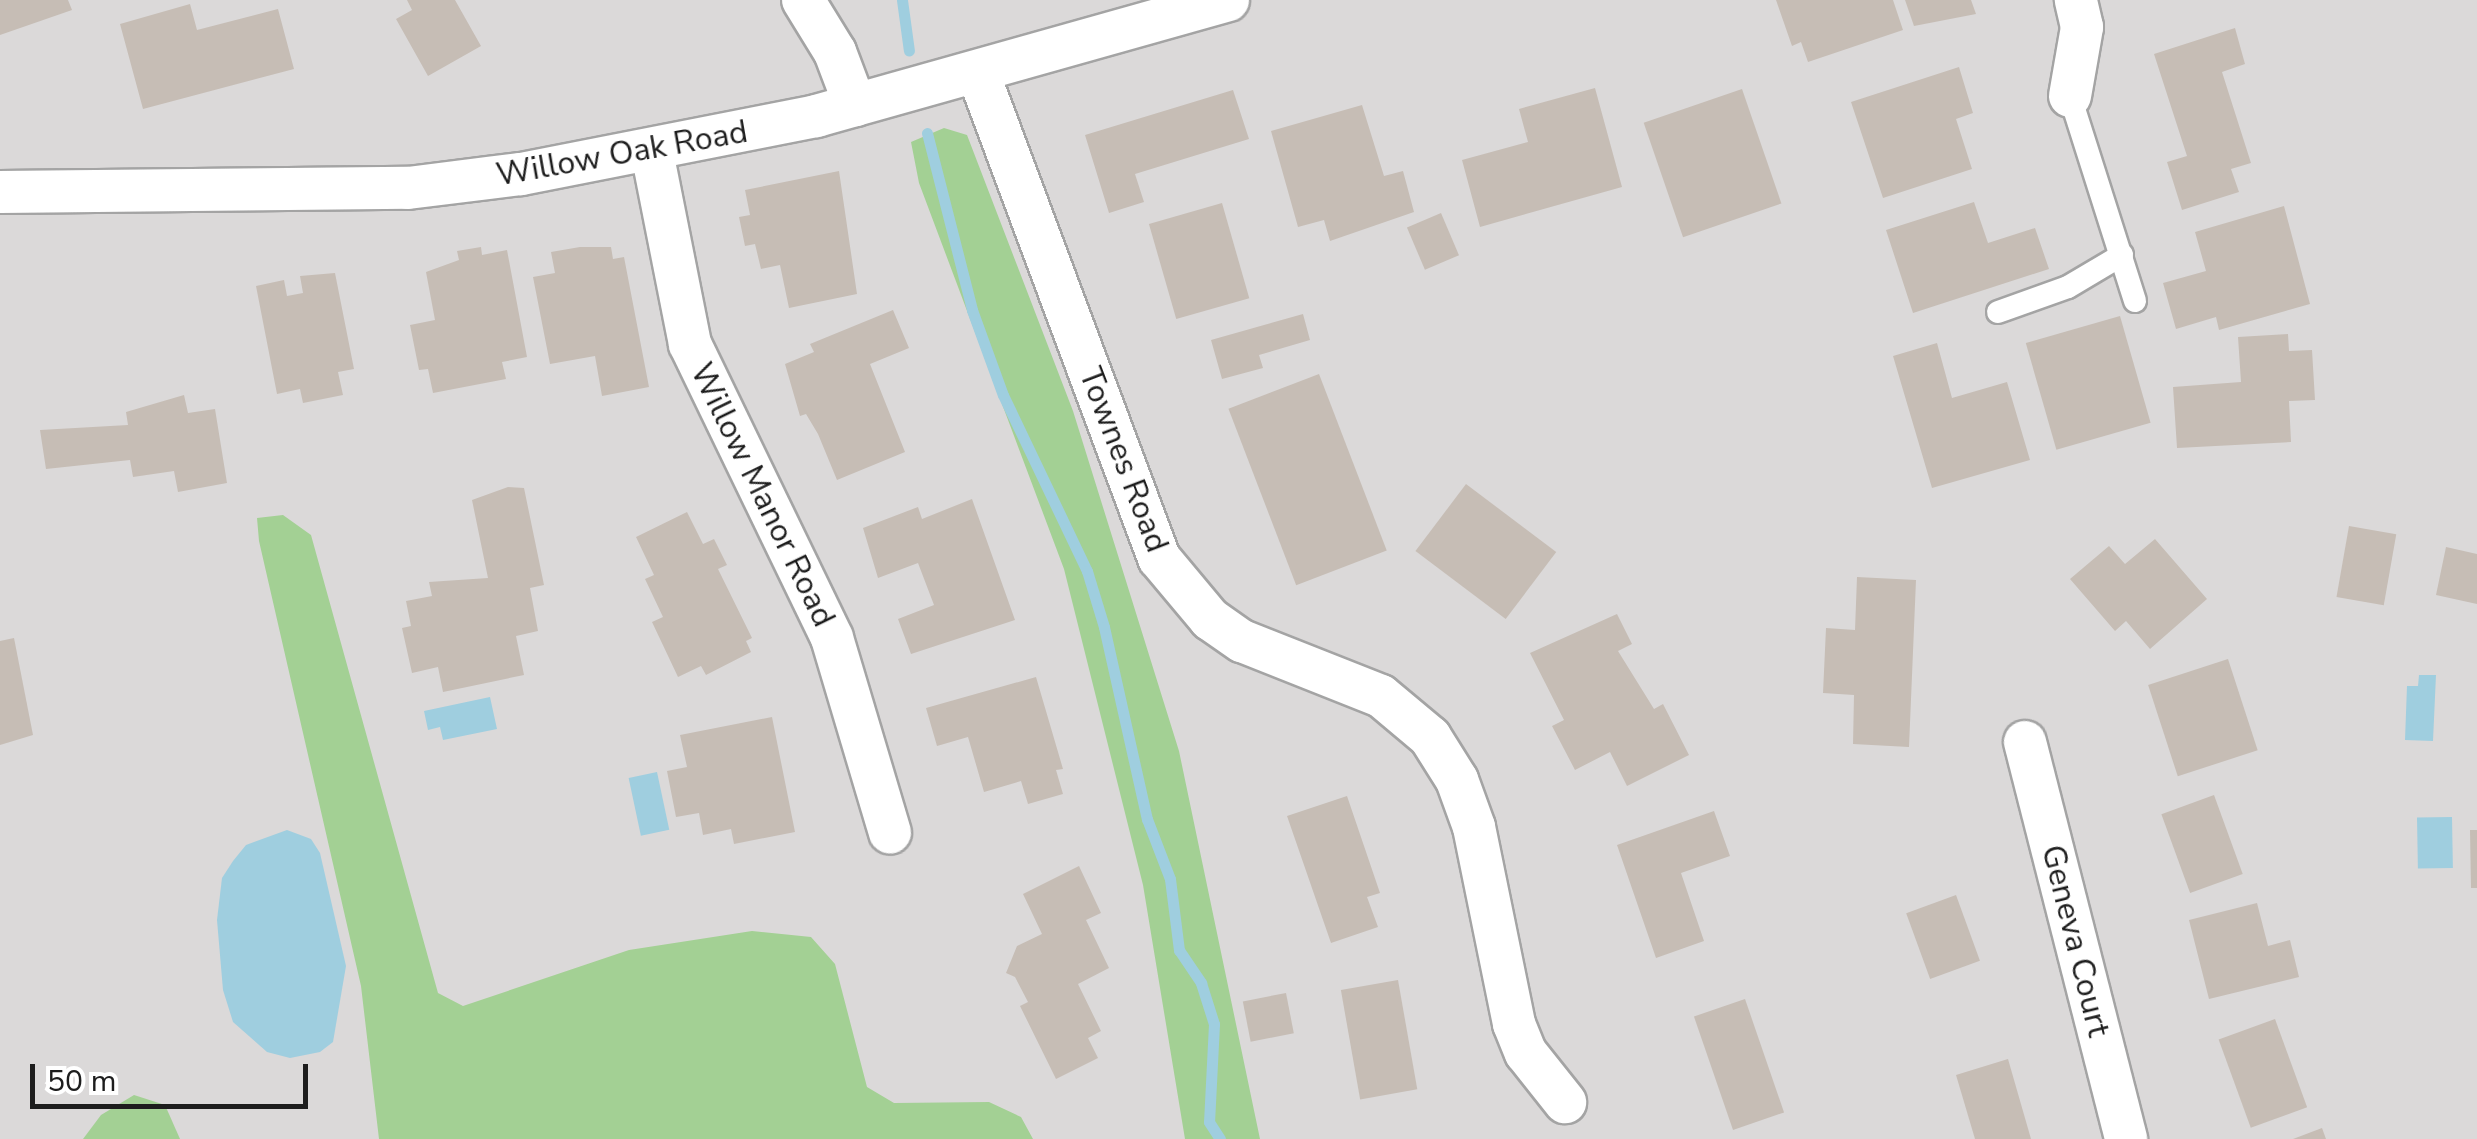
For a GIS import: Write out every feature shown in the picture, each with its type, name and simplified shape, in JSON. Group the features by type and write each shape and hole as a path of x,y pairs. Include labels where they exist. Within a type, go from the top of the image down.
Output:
{"street":[{"path":"803,0 836,52 856,105"},
{"name":"Willow Oak Road","path":"0,192 408,188 652,152 978,73 1228,0"},
{"path":"2070,96 2082,27 2076,0"},
{"name":"Townes Road","path":"978,73 1159,558 1210,618 1242,642 1381,696 1430,737 1457,780 1474,826 1514,1024 1526,1054 1565,1102"},
{"name":"Willow Manor Road","path":"652,152 690,344 832,638 890,833"},
{"name":"Geneva Court","path":"2024,742 2126,1139"}],"lane":[{"path":"2070,96 2135,301"},
{"path":"1998,312 2068,286 2122,255"}],"shaded area":[{"path":"0,0 2477,0 2477,1139 0,1139"}],"green space":[{"path":"944,128 967,135 1073,411 1179,751 1260,1139 1185,1139 1143,885 1064,569 919,183 911,142"},
{"path":"283,515 311,535 438,993 463,1006 629,950 752,931 811,937 835,964 867,1087 894,1103 989,1102 1021,1117 1033,1139 379,1139 361,986 259,541 257,518"},
{"path":"134,1095 165,1105 180,1139 83,1139 101,1115"}],"water":[{"path":"2419,675 2436,675 2433,741 2405,740 2407,686 2418,686"},
{"path":"490,697 497,729 443,740 440,727 428,730 424,711"},
{"path":"657,772 669,830 641,836 629,778"},
{"path":"2452,817 2453,868 2418,869 2417,818"},
{"path":"287,830 311,839 320,853 346,966 333,1042 320,1052 290,1058 267,1052 233,1022 223,990 217,920 222,878 233,861 246,845"}],"building":[{"path":"0,0 68,0 72,10 0,35"},
{"path":"407,0 455,0 481,46 428,76 396,19 412,10"},
{"path":"1776,0 1893,0 1903,30 1808,62 1801,42 1792,46"},
{"path":"1905,0 1971,0 1976,14 1914,26"},
{"path":"190,4 197,30 278,9 294,69 143,109 120,24"},
{"path":"2235,28 2245,64 2222,72 2251,163 2231,169 2239,192 2182,210 2167,162 2187,156 2154,54"},
{"path":"1959,67 1973,113 1956,119 1972,169 1883,198 1851,102"},
{"path":"1595,88 1622,187 1480,227 1462,160 1528,142 1519,109"},
{"path":"1742,89 1781,203 1683,237 1644,123"},
{"path":"1233,90 1249,139 1135,174 1144,202 1109,213 1085,135"},
{"path":"1362,105 1384,176 1403,171 1414,212 1330,241 1324,220 1298,227 1271,131"},
{"path":"839,171 857,294 789,308 780,265 761,269 755,244 745,246 739,217 750,215 745,190"},
{"path":"1974,202 1988,243 2035,228 2049,269 1913,313 1886,230"},
{"path":"1222,203 1249,298 1176,319 1149,224"},
{"path":"2284,206 2310,304 2219,330 2216,317 2176,329 2163,283 2206,271 2195,232"},
{"path":"1441,213 1459,255 1425,270 1407,227"},
{"path":"481,247 482,255 507,250 527,357 502,362 506,379 433,393 428,369 419,370 410,325 435,320 426,272 459,260 457,251"},
{"path":"611,247 613,259 624,257 649,387 602,396 595,356 550,364 533,277 555,273 551,252"},
{"path":"335,273 354,369 338,372 343,395 303,403 300,389 277,394 256,286 284,280 287,296 303,293 300,276"},
{"path":"893,310 909,348 870,364 905,452 837,480 818,434 806,414 800,416 785,364 814,352 810,344"},
{"path":"1303,314 1310,340 1259,355 1263,368 1222,379 1211,340"},
{"path":"2120,316 2151,423 2056,450 2026,343"},
{"path":"2288,334 2289,351 2312,350 2315,400 2289,401 2291,442 2177,448 2173,387 2241,382 2238,337"},
{"path":"1937,343 1952,398 2007,382 2030,460 1932,488 1893,356"},
{"path":"1319,374 1387,550 1296,585 1228,409"},
{"path":"184,395 188,413 215,409 227,483 178,492 174,471 133,477 130,460 46,469 40,430 128,425 126,412"},
{"path":"1466,484 1556,552 1506,619 1415,551"},
{"path":"508,487 524,488 544,585 530,588 538,631 516,636 524,675 443,692 438,667 412,673 402,628 411,626 406,601 432,596 429,582 488,578 472,500"},
{"path":"972,499 1015,620 911,654 898,619 934,605 918,563 878,578 863,528 918,507 922,519"},
{"path":"687,512 703,544 714,539 727,565 718,569 752,638 746,641 751,652 706,675 701,666 678,677 652,622 663,617 645,579 654,575 636,537"},
{"path":"2349,526 2396,534 2384,605 2336,597"},
{"path":"2155,539 2207,599 2150,649 2126,621 2115,631 2070,579 2109,546 2125,564"},
{"path":"2446,547 2477,554 2477,604 2436,595"},
{"path":"1857,577 1916,580 1909,747 1853,744 1854,695 1823,693 1826,628 1855,630"},
{"path":"1617,614 1632,644 1618,651 1654,709 1663,704 1689,755 1627,786 1610,752 1575,770 1552,726 1564,720 1530,653"},
{"path":"14,638 33,735 0,745 0,641"},
{"path":"2228,659 2258,750 2178,776 2148,685"},
{"path":"1036,677 1063,769 1056,770 1063,794 1028,804 1021,781 984,792 968,737 937,746 926,708"},
{"path":"772,717 795,832 734,844 731,829 703,835 699,813 676,817 667,771 687,767 680,735"},
{"path":"2214,795 2243,874 2190,893 2161,814"},
{"path":"1347,796 1380,893 1367,897 1378,927 1331,943 1287,816"},
{"path":"1714,811 1730,856 1681,873 1704,941 1656,958 1617,845"},
{"path":"2470,830 2477,830 2477,888 2471,888"},
{"path":"1079,866 1101,913 1086,920 1109,968 1078,984 1101,1031 1088,1038 1098,1058 1056,1079 1020,1006 1028,1002 1015,977 1006,973 1017,946 1042,934 1023,894"},
{"path":"1956,895 1980,961 1930,979 1906,913"},
{"path":"2257,903 2268,946 2290,940 2299,977 2209,999 2189,920"},
{"path":"1398,980 1417,1089 1360,1099 1341,990"},
{"path":"1286,993 1294,1033 1251,1042 1243,1001"},
{"path":"1745,999 1784,1112 1733,1130 1694,1017"},
{"path":"2275,1019 2307,1107 2251,1128 2219,1040"},
{"path":"2008,1059 2031,1139 1975,1139 1956,1075"},
{"path":"2322,1128 2326,1139 2293,1139"}],"waterway":[{"path":"902,0 909,51"},
{"path":"927,133 972,310 1003,395 1087,571 1104,627 1147,819 1170,879 1179,950 1201,983 1214,1024 1209,1122 1220,1139"}]}
